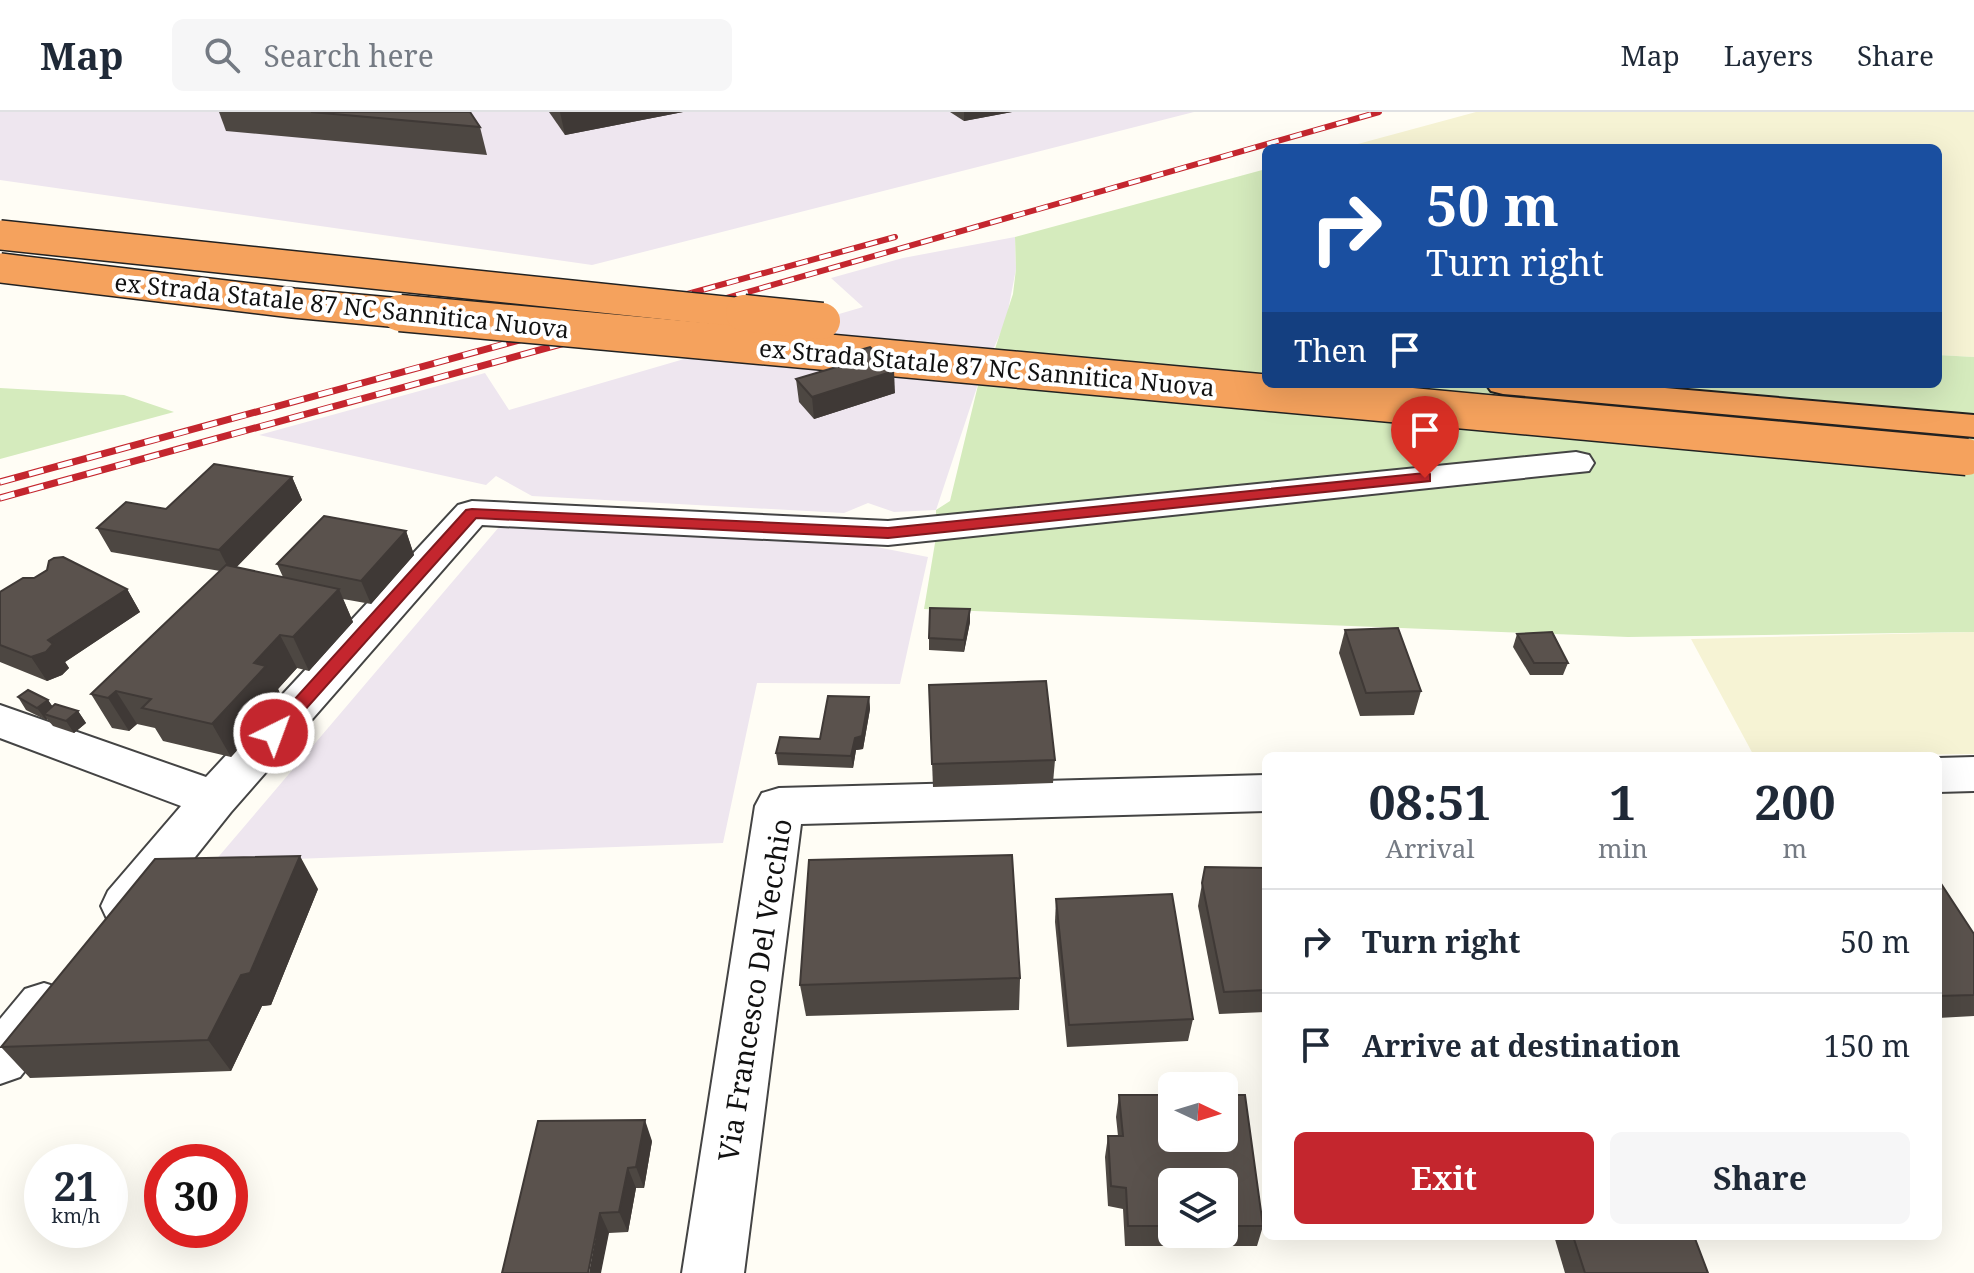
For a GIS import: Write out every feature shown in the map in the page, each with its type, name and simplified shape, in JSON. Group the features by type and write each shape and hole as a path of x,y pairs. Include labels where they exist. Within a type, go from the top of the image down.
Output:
{"highway":[{"name":"ex Strada Statale 87 NC Sannitica Nuova","path":"0,235 857,325 1262,363"},
{"name":"ex Strada Statale 87 NC Sannitica Nuova","path":"0,268 309,304 1262,383"},
{"name":"ex Strada Statale 87 NC Sannitica Nuova","path":"1326,388 1967,441"},
{"name":"ex Strada Statale 87 NC Sannitica Nuova","path":"1536,388 1967,441"}],"street":[{"path":"97,941 214,799 472,513 888,533 1576,463"},
{"path":"0,721 214,799"},
{"path":"1942,775 1974,774"},
{"name":"Via Francesco Del Vecchio","path":"713,1273 779,806 1262,793"},
{"path":"0,1059 68,977"}],"shaded area":[{"path":"0,112 1194,112 592,265 0,180"},
{"path":"1476,112 1974,112 1974,357 1942,355 1942,144 1358,144"},
{"path":"1015,237 1016,269 1006,321 980,378 936,510 894,512 868,503 844,513 532,496 496,476 486,485 259,435 485,373 509,410 863,307 831,278 903,258"},
{"path":"499,527 856,543 928,557 900,684 757,683 723,843 214,862"},
{"path":"1974,632 1974,754 1752,752 1691,639"}],"green space":[{"path":"1262,170 1262,388 1942,388 1942,355 1974,357 1974,632 1628,637 924,609 936,537 936,510 950,501 980,377 995,349 1013,294 1015,237"},
{"path":"0,388 124,395 174,412 0,459"}],"building":[{"path":"311,112 470,112 480,127"},
{"path":"870,347 894,371 812,397 796,379 850,363 842,355"},
{"path":"214,464 292,477 219,550 97,528 126,502 166,509"},
{"path":"324,516 406,531 361,581 277,564"},
{"path":"63,557 127,589 48,640 53,644 46,652 31,657 0,645 0,592 23,578 34,578 47,570 49,561"},
{"path":"226,565 339,589 293,637 280,635 254,663 266,666 212,724 142,708 151,699 116,691 108,698 91,694"},
{"path":"930,608 970,609 964,640 929,638"},
{"path":"1398,628 1421,691 1366,693 1345,630"},
{"path":"1552,632 1568,663 1534,663 1517,634"},
{"path":"1046,681 1055,760 932,764 929,685"},
{"path":"28,690 48,700 37,708 18,697"},
{"path":"828,696 869,697 862,736 855,738 851,756 776,753 780,737 820,739"},
{"path":"55,704 78,711 66,721 44,714"},
{"path":"1012,855 1020,978 800,985 809,860"},
{"path":"300,856 250,973 241,975 208,1040 1,1047 155,859"},
{"path":"1205,867 1262,868 1262,990 1224,992 1202,883"},
{"path":"1942,885 1974,934 1974,995 1942,996"},
{"path":"1172,894 1193,1019 1069,1025 1056,899"},
{"path":"1119,1095 1158,1095 1158,1152 1238,1152 1238,1095 1245,1095 1262,1226 1238,1226 1238,1168 1158,1168 1158,1226 1128,1226 1126,1188 1111,1186 1108,1136 1123,1136"},
{"path":"645,1120 636,1167 628,1168 619,1212 600,1213 588,1273 502,1273 538,1121"},
{"path":"1574,1240 1696,1240 1708,1273 1585,1273"}],"railway":[{"path":"1267,144 1379,112"},
{"path":"667,315 1262,145"},
{"path":"611,315 895,237"},
{"path":"0,482 618,313"},
{"path":"0,498 674,313"}],"route":[{"path":"274,733 472,513 888,533 1425,478"}]}
